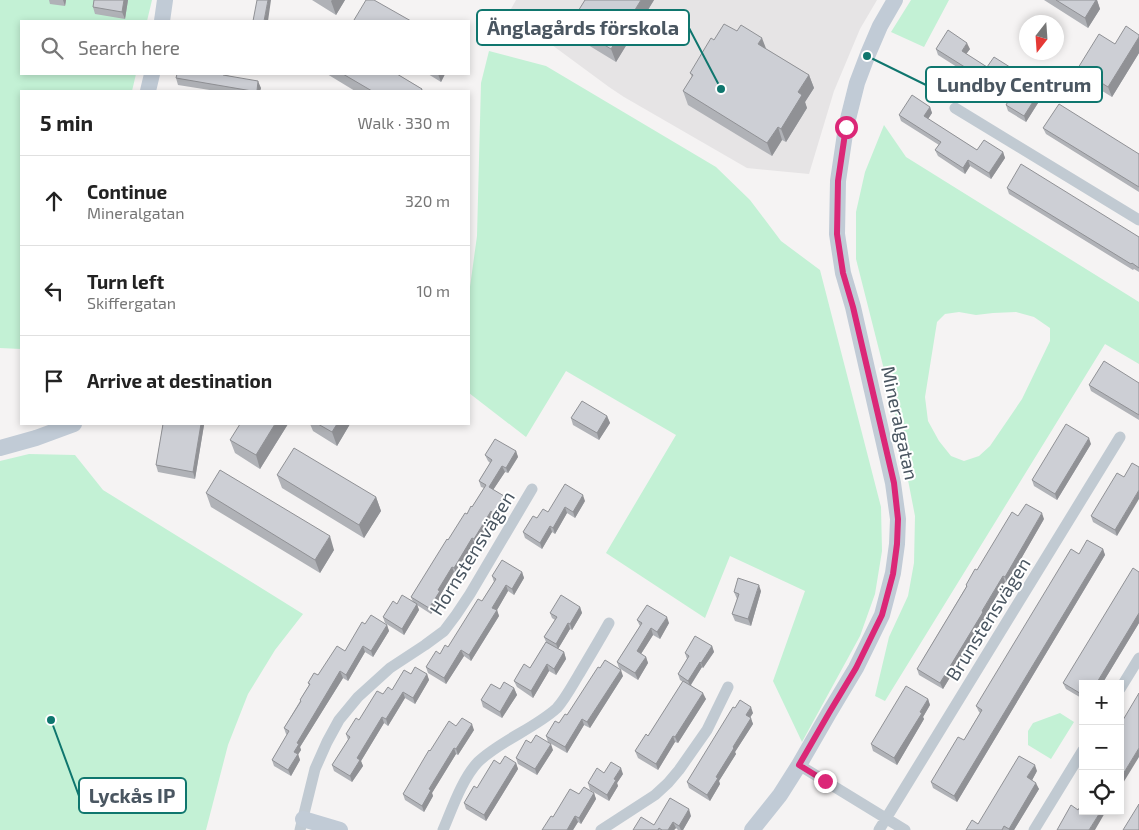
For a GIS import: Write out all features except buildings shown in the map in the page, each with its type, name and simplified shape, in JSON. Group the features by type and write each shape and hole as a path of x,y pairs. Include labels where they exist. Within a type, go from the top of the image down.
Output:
{"street":[{"path":"162,20 166,0"},
{"name":"Mineralgatan","path":"752,830 780,795 856,668 882,615 893,574 898,519 894,483 853,307 843,273 837,234 838,181 846,127 857,83 868,54 880,26 895,0"},
{"path":"148,90 152,75"},
{"path":"955,108 1139,220"},
{"path":"0,448 25,442 71,425"},
{"name":"Brunstensvägen","path":"879,830 1120,437"},
{"name":"Hornstensvägen","path":"302,825 316,770 327,742 339,720 358,697 390,668 444,630 470,594 532,489"},
{"path":"443,830 455,801 477,763 499,746 548,715 558,706 609,624"},
{"path":"1124,682 1139,658"},
{"path":"602,830 655,795 668,783 707,730 728,687"},
{"path":"1034,830 1079,757"},
{"path":"799,765 905,830"},
{"path":"302,825 340,830"}],"shaded area":[{"path":"516,0 877,0 860,29 834,91 809,174 747,168 624,97 552,45 503,23"}],"green space":[{"path":"0,0 152,0 147,20 20,20 20,75 136,75 132,90 20,90 20,349 0,348"},
{"path":"911,0 949,0 924,47 891,32"},
{"path":"489,51 546,66 716,167 750,200 781,241 820,270 881,507 882,551 875,594 860,636 802,742 773,681 805,591 730,556 705,618 606,553 676,435 566,371 526,437 470,394 470,287 477,236 481,83"},
{"path":"884,125 906,157 1139,302 1139,364 1105,344 885,701 875,696 889,637 908,596 914,563 915,516 895,413 856,259 856,212 865,172","holes":["959,312 976,315 1016,312 1034,317 1050,328 1050,341 1022,399 990,446 979,456 964,461 951,456 939,441 928,421 925,397 937,322 945,314"]},
{"path":"29,454 75,455 103,490 303,614 275,650 248,694 228,745 206,830 0,830 0,461"},
{"path":"1060,713 1074,722 1051,759 1028,745 1028,731 1033,723"}],"place":[{"name":"Lundby Centrum","path":"867,56"},
{"name":"Änglagårds förskola","path":"721,89"},
{"name":"Lyckås IP","path":"51,720"}],"route":[{"path":"825,781 799,765 856,668 882,615 893,574 898,519 894,483 853,307 843,273 837,234 838,181 846,127"}]}
